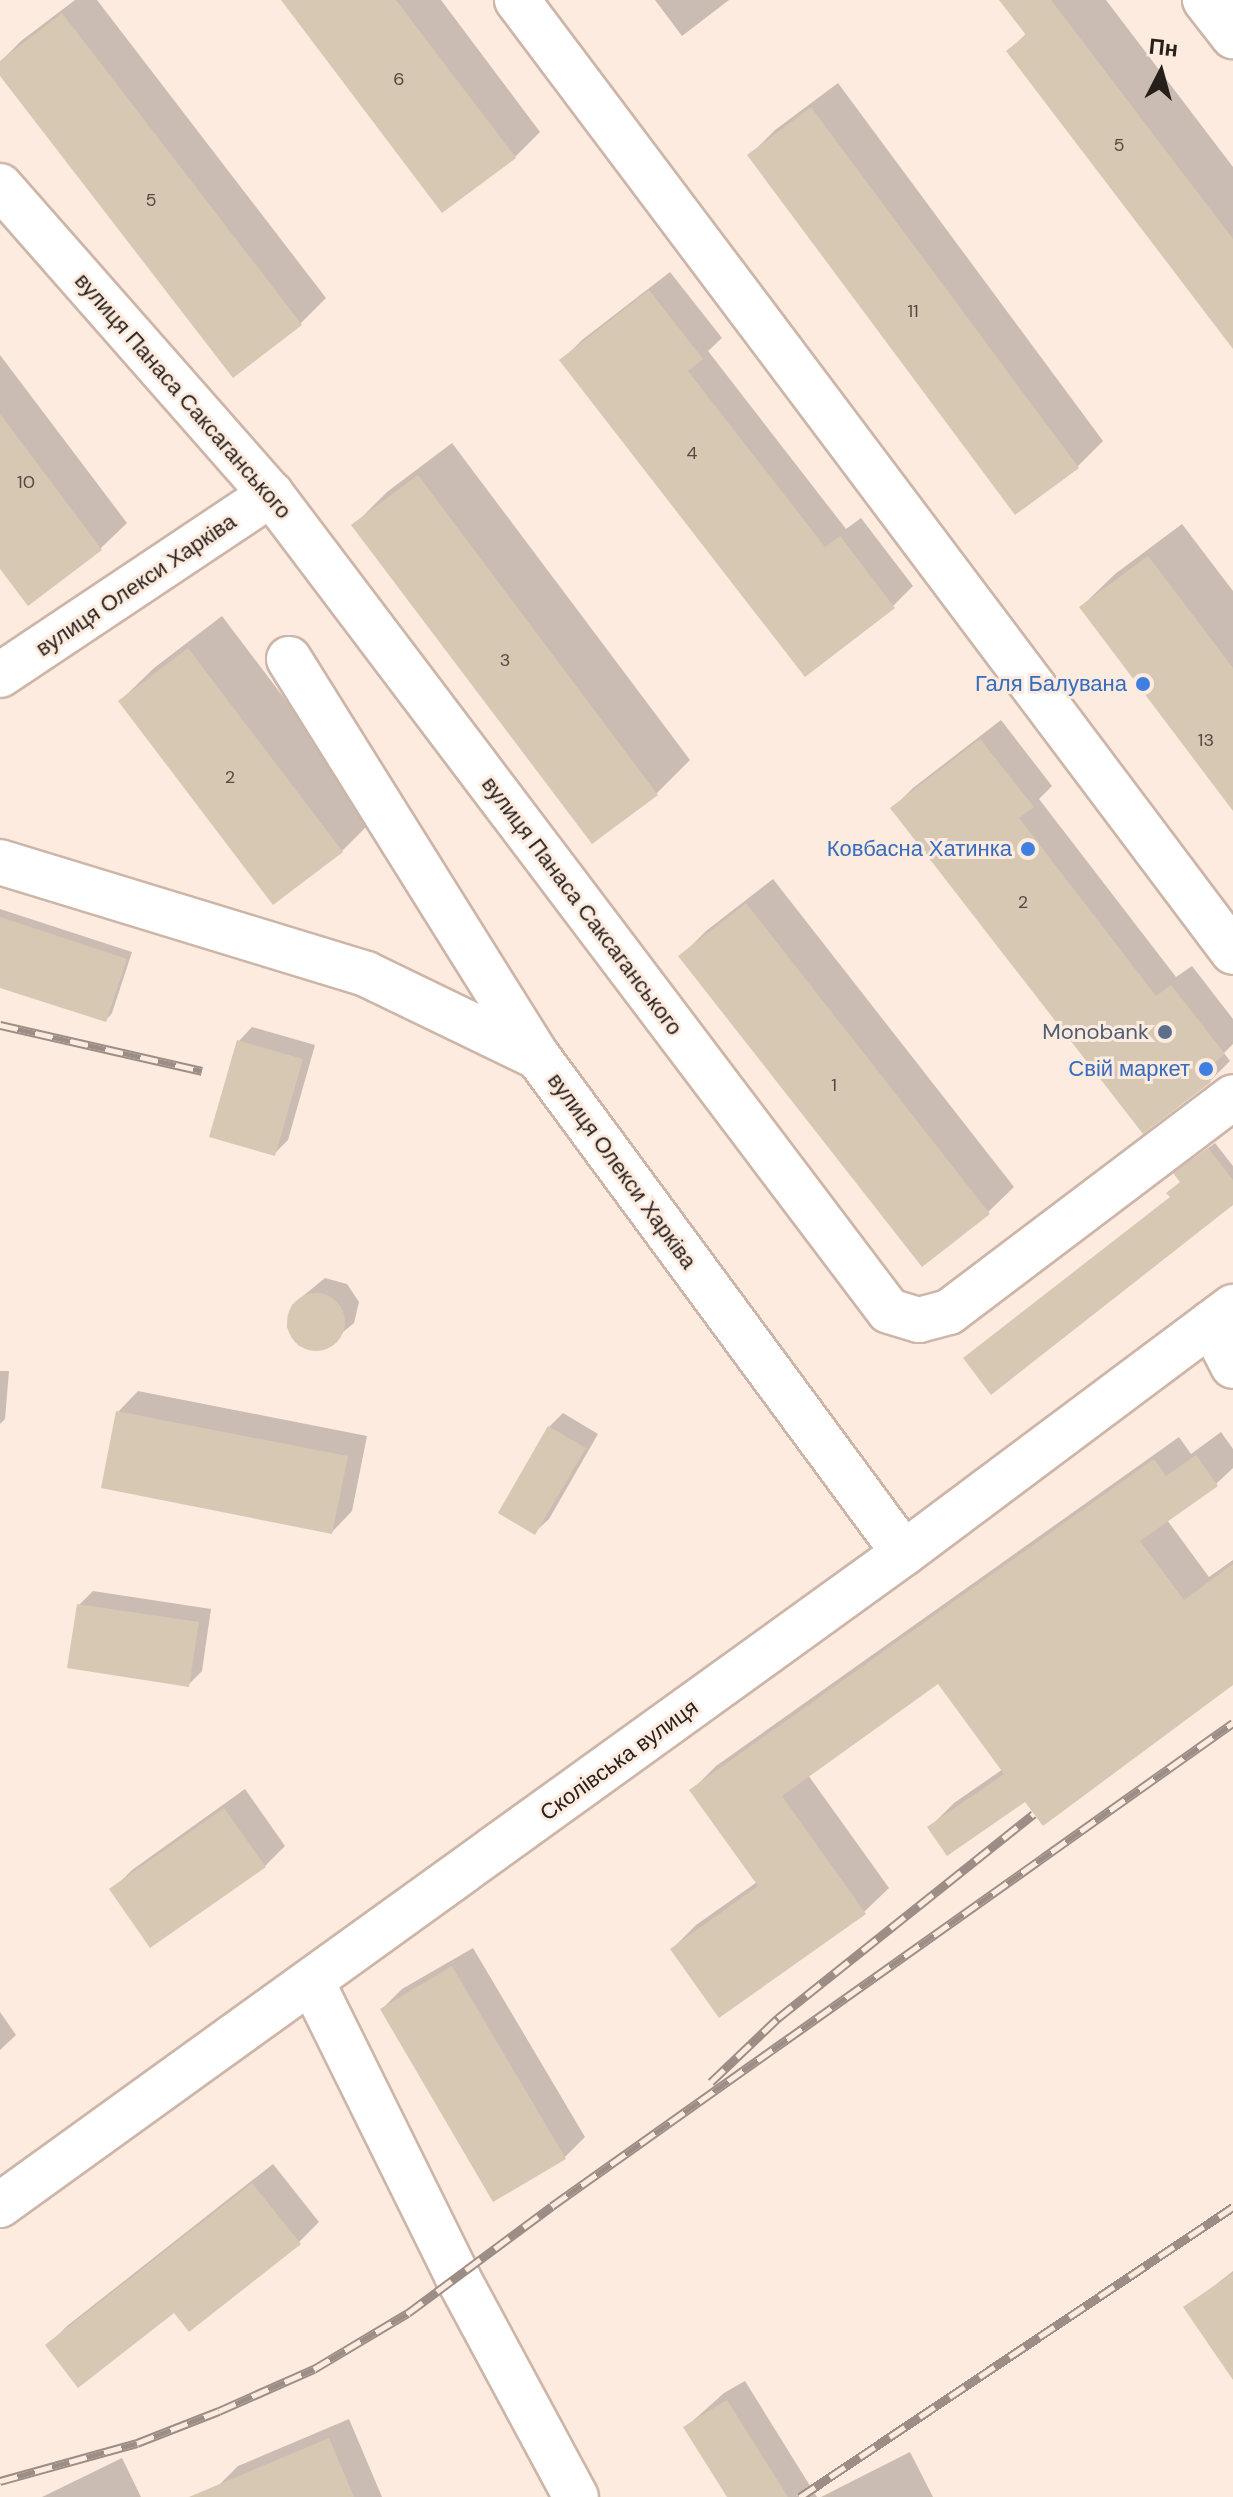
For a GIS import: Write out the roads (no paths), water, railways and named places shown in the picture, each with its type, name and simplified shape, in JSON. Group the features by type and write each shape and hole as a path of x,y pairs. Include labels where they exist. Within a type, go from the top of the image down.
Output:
{"street":[{"path":"517,0 1233,952"},
{"path":"1205,0 1233,36"},
{"name":"вулиця Панаса Саксаганського","path":"0,186 271,494 889,1311 919,1320 949,1312 1233,1097"},
{"name":"вулиця Олекси Харківа","path":"0,675 271,494"},
{"path":"289,659 538,1057"},
{"name":"вулиця Олекси Харківа","path":"0,862 366,974 538,1057 904,1553"},
{"path":"1222,1315 1233,1366"},
{"name":"Сколівська вулиця","path":"0,2205 904,1553 1222,1315"},
{"path":"312,1982 457,2276 576,2497"}],"railway":[{"path":"0,1025 202,1071"},
{"path":"0,2481 137,2443 219,2411 314,2369 408,2313 552,2206 1233,1723"},
{"path":"711,2082 778,2018 1034,1814"},
{"path":"800,2497 1233,2207"}],"place":[{"name":"Галя Балувана","path":"1143,684"},
{"name":"Ковбасна Хатинка","path":"1028,849"},
{"name":"Monobank","path":"1165,1032"},
{"name":"Свій маркет","path":"1206,1069"}]}
